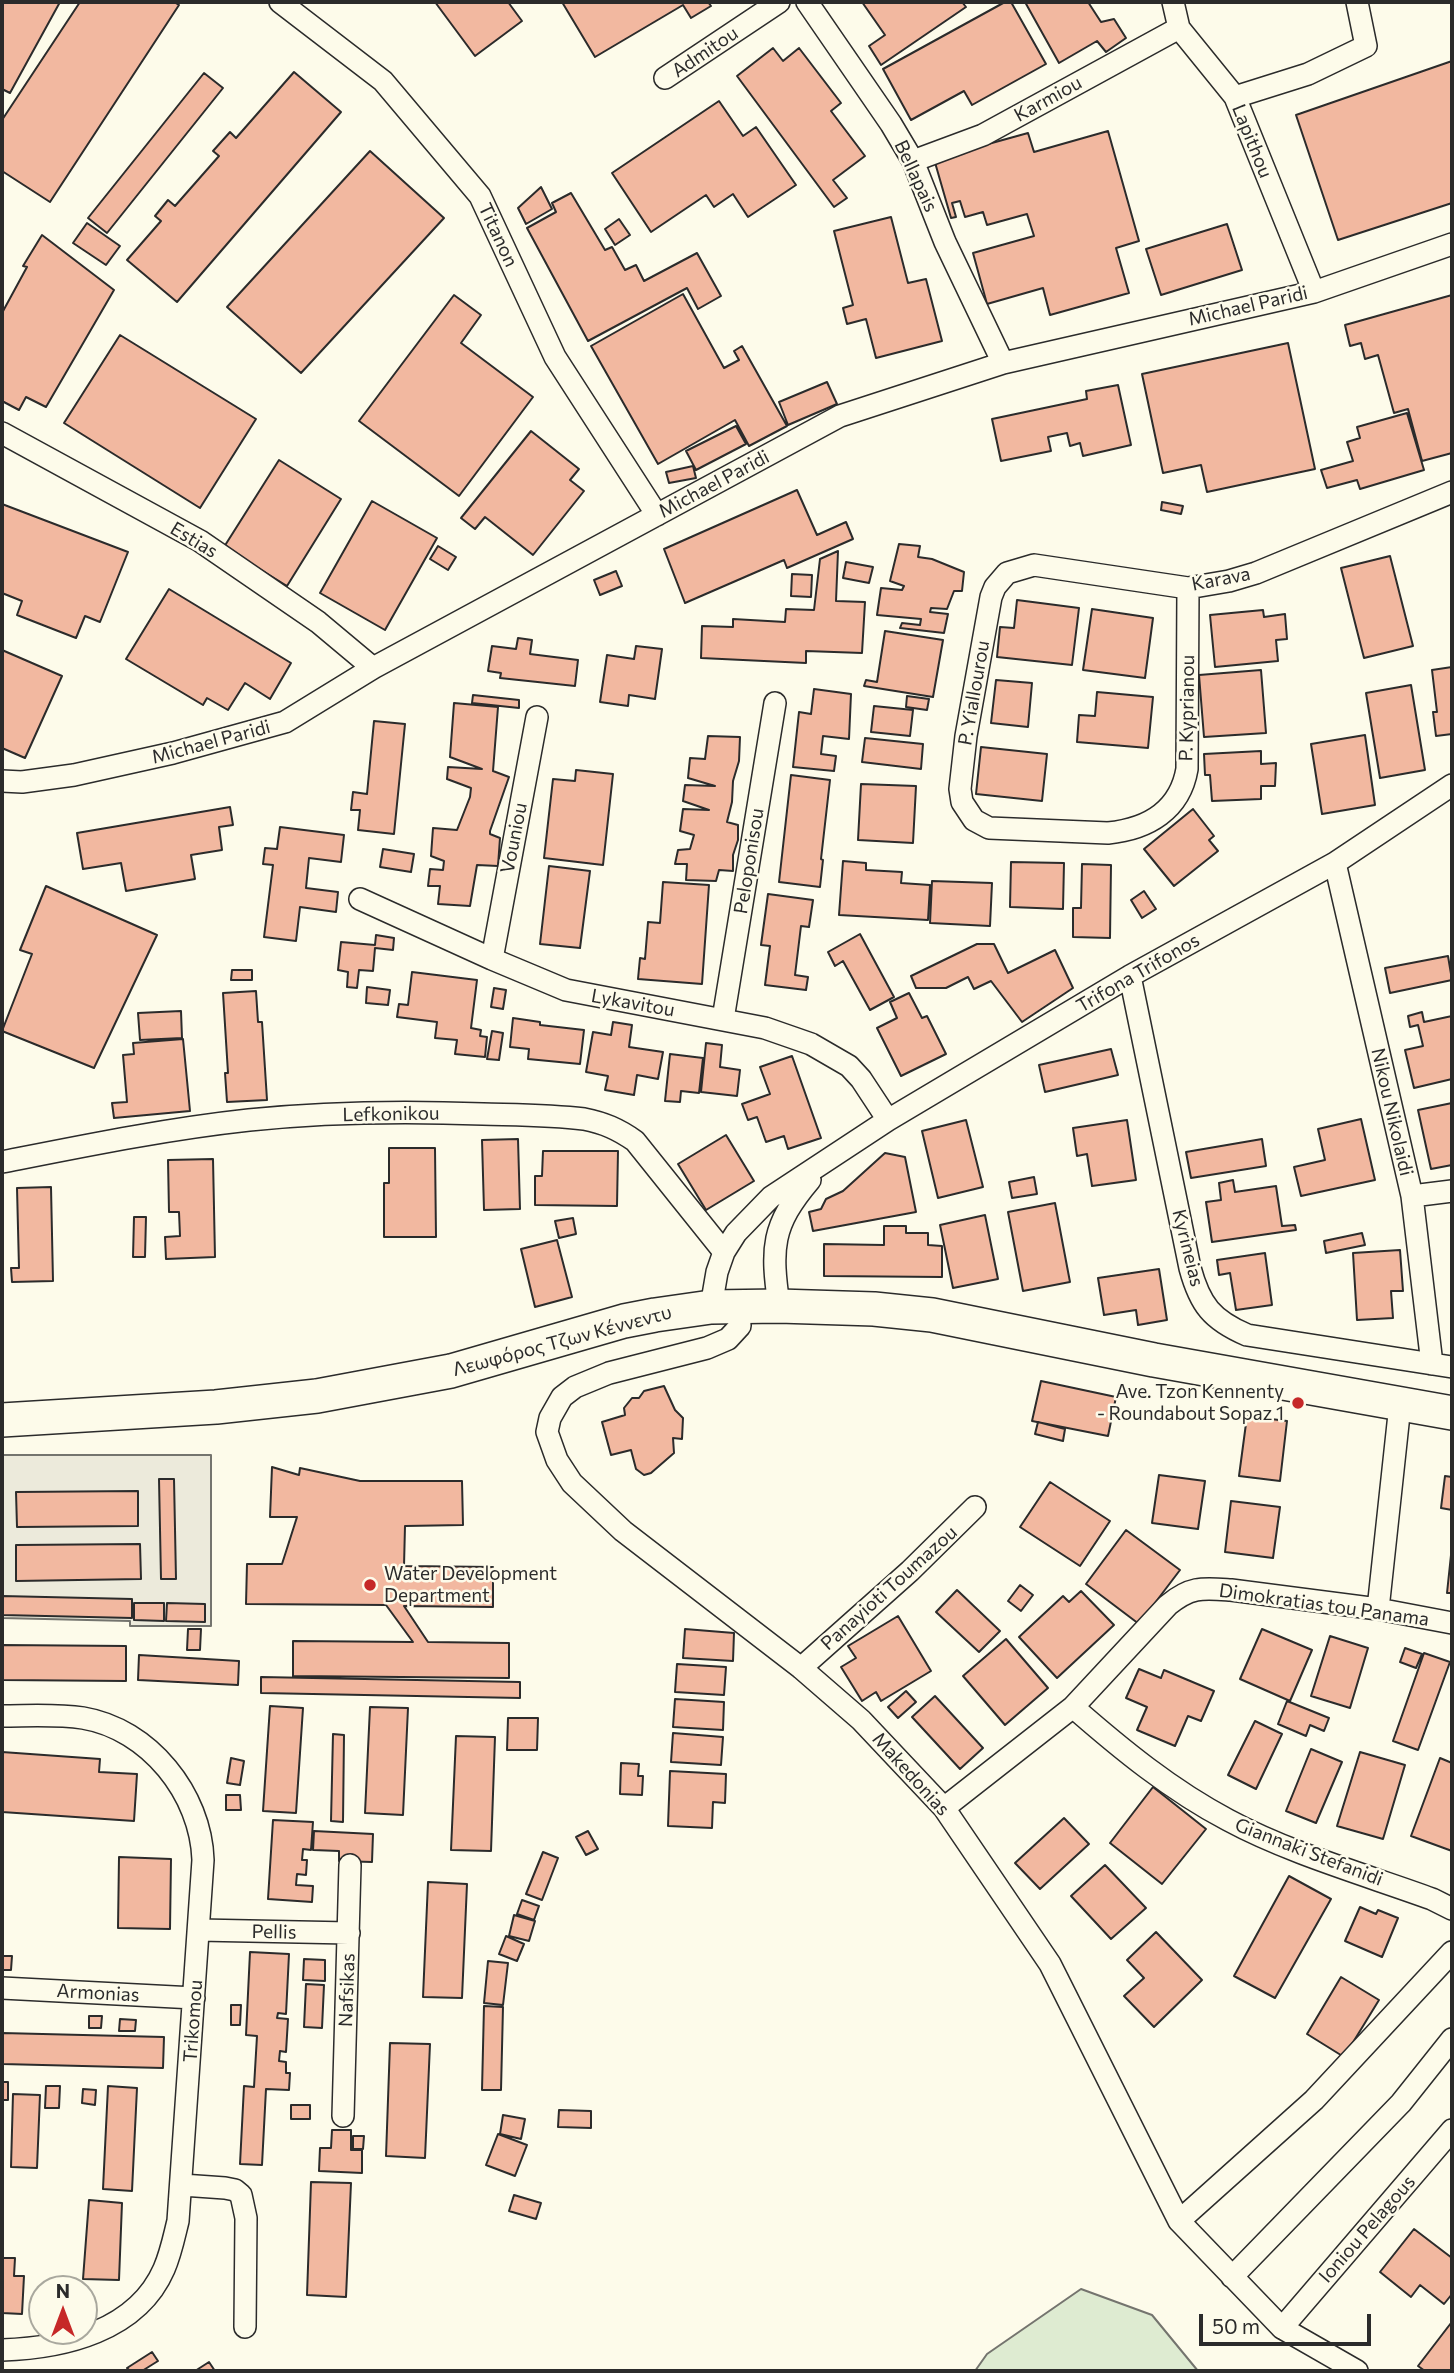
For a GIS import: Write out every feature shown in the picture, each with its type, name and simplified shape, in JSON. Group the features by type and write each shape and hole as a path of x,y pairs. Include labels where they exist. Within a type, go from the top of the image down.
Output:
{"main road":[{"name":"Λεωφόρος Τζων Κέννεντυ","path":"2,1420 216,1407 317,1396 450,1371 624,1321 725,1307 779,1306 874,1309 932,1315 1154,1360 1452,1413"}],"street":[{"name":"Titanon","path":"280,2 383,81 480,196 555,357 657,515"},
{"name":"Admitou","path":"665,78 779,2"},
{"name":"Bellapais","path":"807,2 891,124 913,161 945,242 1003,363"},
{"name":"Lapithou","path":"1172,2 1179,28 1235,97 1314,292"},
{"path":"1235,97 1308,74 1366,46 1357,2"},
{"name":"Karmiou","path":"913,161 983,135 1179,28"},
{"name":"Michael Paridi","path":"2,781 22,782 74,775 173,753 285,722 373,668 840,416 1003,363 1314,292 1452,244"},
{"name":"Estias","path":"2,433 200,541 318,622 373,668"},
{"name":"Karava","path":"991,597 995,587 1007,573 1034,565 1188,588 1229,582 1452,492"},
{"name":"P. Kyprianou","path":"960,789 967,812 982,825 996,829 1108,833 1135,828 1157,817 1172,804 1184,785 1187,769 1188,588"},
{"name":"P. Yiallourou","path":"960,789 966,736 991,597"},
{"name":"Peloponisou","path":"723,1019 775,703"},
{"name":"Vouniou","path":"492,959 537,717"},
{"name":"Trifona Trifonos","path":"725,1307 717,1272 724,1252 736,1233 771,1197 888,1120 1130,976 1335,863 1452,785"},
{"name":"Nikou Nikolaidi","path":"1335,863 1412,1196 1442,1366"},
{"name":"Lykavitou","path":"360,899 566,990 765,1028 811,1044 849,1066 861,1079 888,1120"},
{"name":"Kyrineias","path":"1130,976 1190,1268 1203,1304 1226,1326 1247,1335 1442,1366"},
{"name":"Lefkonikou","path":"2,1162 140,1136 246,1120 373,1113 458,1113 584,1119 620,1130 635,1141 724,1252"},
{"name":"Trifona Trifonos","path":"779,1306 774,1270 776,1236 791,1202 826,1162"},
{"path":"1412,1196 1452,1191"},
{"name":"Makedonias","path":"725,1307 740,1326 736,1333 718,1344 590,1379 562,1397 555,1407 547,1432 557,1460 572,1483 623,1531 800,1668 861,1720 944,1808 1050,1964 1179,2221 1282,2328 1357,2371"},
{"path":"1378,1609 1400,1405"},
{"name":"Panayioti Toumazou","path":"800,1668 918,1564 975,1507"},
{"name":"Dimokratias tou Panama","path":"944,1808 1073,1707 1182,1593 1221,1589 1378,1609 1452,1623"},
{"name":"Giannaki Stefanidi","path":"1073,1707 1119,1747 1160,1777 1228,1820 1284,1845 1432,1899 1452,1909"},
{"name":"Trikomou","path":"2,1716 85,1718 125,1734 151,1751 180,1786 194,1816 203,1860 182,2185 178,2221 163,2271 149,2294 130,2313 89,2335 56,2344 2,2350"},
{"name":"Nafsikas","path":"343,2116 350,1865"},
{"name":"Pellis","path":"199,1930 349,1933"},
{"path":"1179,2221 1314,2100 1452,1952"},
{"name":"Armonias","path":"2,1988 194,1998"},
{"path":"1232,2277 1401,2104 1452,2039"},
{"name":"Ioniou Pelagous","path":"1282,2328 1452,2130"},
{"path":"182,2185 225,2188 235,2190 241,2195 246,2218 245,2327"}],"green space":[{"path":"1081,2289 1152,2315 1198,2371 975,2371 987,2354"}],"shaded area":[{"path":"2,1455 211,1455 211,1626 130,1626 130,1621 2,1618"}],"building":[{"path":"2,2 60,2 10,93 2,89"},
{"path":"80,2 174,2 179,5 50,202 2,171 2,120"},
{"path":"435,2 508,2 522,21 475,56"},
{"path":"562,2 708,2 711,6 691,18 683,5 595,57"},
{"path":"862,2 962,2 966,7 881,65 869,46 885,35"},
{"path":"1005,2 1011,2 1046,64 972,105 964,91 911,120 883,69"},
{"path":"1025,2 1088,2 1101,22 1114,19 1126,38 1106,52 1097,41 1059,63"},
{"path":"773,48 783,61 799,48 841,103 831,111 865,156 833,180 847,198 834,207 737,76"},
{"path":"1452,61 1452,203 1338,240 1296,115"},
{"path":"294,72 341,112 177,302 127,260 161,221 155,216 168,200 175,206 219,156 213,151 230,132 236,138"},
{"path":"204,73 223,88 107,233 88,218"},
{"path":"719,101 743,136 756,127 796,185 748,217 733,194 714,207 706,195 651,232 612,173"},
{"path":"1108,131 1139,241 1116,248 1129,293 1050,315 1043,288 987,304 973,253 1034,236 1027,214 987,225 983,212 965,217 960,201 952,203 956,217 951,218 934,159 1028,133 1034,152"},
{"path":"370,151 444,218 301,373 227,307"},
{"path":"541,187 552,209 526,224 518,208"},
{"path":"571,193 605,250 612,247 625,270 636,265 644,281 697,253 721,296 698,309 687,288 588,341 527,228 556,212 552,203"},
{"path":"891,217 908,283 926,279 942,341 876,358 866,319 847,324 843,308 853,305 834,231"},
{"path":"619,219 630,235 615,245 605,229"},
{"path":"87,223 120,246 106,265 73,243"},
{"path":"1227,224 1242,270 1161,295 1146,249"},
{"path":"42,235 114,290 46,407 26,397 19,410 2,401 2,313 27,267 23,266"},
{"path":"683,294 724,368 739,360 734,351 742,346 787,426 749,446 735,420 658,464 591,346"},
{"path":"454,295 481,315 461,343 533,397 459,496 359,421"},
{"path":"1452,295 1452,453 1422,461 1408,409 1394,413 1378,355 1365,359 1361,343 1350,346 1345,325"},
{"path":"120,335 256,419 200,508 64,423"},
{"path":"1288,343 1315,469 1207,492 1201,465 1163,473 1142,374"},
{"path":"827,382 837,404 788,425 779,402"},
{"path":"1118,385 1131,445 1083,456 1080,443 1070,446 1067,433 1048,437 1051,451 1001,461 992,419 1087,399 1086,391"},
{"path":"1407,413 1424,470 1360,489 1357,480 1327,488 1321,470 1353,461 1347,442 1360,438 1357,427"},
{"path":"736,426 746,444 696,470 686,451"},
{"path":"531,431 579,469 570,480 584,491 533,555 485,517 475,529 461,518"},
{"path":"279,460 341,499 287,586 224,547"},
{"path":"693,466 696,478 669,483 666,472"},
{"path":"797,490 817,535 846,522 853,539 787,568 784,560 685,603 664,549"},
{"path":"372,501 437,538 385,630 320,593"},
{"path":"1162,502 1183,506 1181,514 1161,510"},
{"path":"2,504 128,552 100,622 85,616 76,638 17,615 22,601 2,593"},
{"path":"899,544 920,546 918,557 932,559 964,572 962,591 954,591 947,609 931,608 930,612 948,614 944,633 900,628 902,623 920,625 921,619 877,615 881,588 902,590 904,586 890,581"},
{"path":"438,546 456,557 448,570 430,559"},
{"path":"838,551 836,601 865,602 862,653 806,651 806,663 701,658 702,626 733,627 733,619 785,622 786,609 814,610 820,559"},
{"path":"1390,556 1413,646 1364,658 1341,568"},
{"path":"846,562 873,567 869,583 843,578"},
{"path":"616,571 622,586 600,595 594,580"},
{"path":"792,574 812,575 811,597 791,596"},
{"path":"169,589 291,663 270,699 245,683 228,710 207,698 203,705 126,659"},
{"path":"1017,600 1079,608 1072,665 997,657 1000,627 1014,628"},
{"path":"1092,609 1153,618 1145,678 1083,670"},
{"path":"1263,610 1264,617 1285,614 1287,639 1276,640 1278,661 1215,667 1210,615"},
{"path":"885,631 943,640 933,697 864,686 866,680 877,682"},
{"path":"518,638 532,640 530,654 578,660 575,686 500,678 501,673 488,671 492,646 516,649"},
{"path":"636,646 662,649 655,699 629,695 628,706 600,702 607,655 634,659"},
{"path":"2,650 62,676 25,758 2,748"},
{"path":"1452,667 1452,734 1436,736 1433,712 1437,712 1432,670"},
{"path":"1261,670 1266,733 1204,737 1199,675"},
{"path":"996,680 1032,683 1028,727 991,723"},
{"path":"1411,685 1425,770 1380,778 1366,693"},
{"path":"814,689 851,694 849,739 823,736 821,754 836,756 834,771 793,767 799,712 811,714"},
{"path":"1097,692 1153,697 1148,748 1077,742 1079,715 1095,716"},
{"path":"473,695 519,700 519,708 472,703"},
{"path":"907,696 929,699 927,710 906,707"},
{"path":"454,703 498,707 493,771 509,777 490,831 490,834 500,838 498,866 477,865 470,906 438,904 440,886 428,886 430,869 443,870 444,861 431,856 433,828 457,830 470,797 471,788 447,779 448,767 482,769 450,757"},
{"path":"874,706 913,710 910,736 871,732"},
{"path":"374,721 405,724 394,834 358,830 360,810 351,810 353,792 367,794"},
{"path":"1365,735 1375,805 1322,814 1311,744"},
{"path":"708,736 740,737 739,761 727,822 738,825 738,840 733,855 733,871 719,870 716,881 686,880 687,864 675,864 678,850 690,849 694,835 680,831 683,809 709,810 683,801 685,785 715,786 688,778 690,758 705,759"},
{"path":"865,738 923,744 921,769 862,762"},
{"path":"981,747 1047,754 1042,801 976,794"},
{"path":"1261,751 1261,764 1276,763 1275,786 1261,786 1261,799 1212,801 1210,775 1205,775 1204,754"},
{"path":"576,770 613,774 603,865 544,858 553,779 575,781"},
{"path":"791,775 830,780 820,887 779,882"},
{"path":"861,784 916,786 913,843 858,840"},
{"path":"230,807 233,825 219,827 222,850 191,855 195,879 126,891 121,863 83,869 77,833"},
{"path":"1193,809 1214,836 1209,840 1218,851 1174,886 1144,849"},
{"path":"280,827 344,835 341,862 309,858 306,888 338,892 336,912 300,907 296,941 264,937 273,865 263,864 265,848 277,849"},
{"path":"383,849 414,854 411,872 380,867"},
{"path":"843,861 866,863 866,870 902,872 901,883 930,885 928,920 839,915"},
{"path":"1011,862 1064,863 1063,909 1010,907"},
{"path":"1082,864 1111,865 1110,938 1073,937 1073,908 1081,908"},
{"path":"549,866 590,871 580,948 540,944"},
{"path":"932,881 992,883 990,926 930,923"},
{"path":"663,882 709,885 702,984 638,979 640,958 645,959 648,922 660,923"},
{"path":"46,886 157,935 94,1068 2,1031 32,954 20,950"},
{"path":"1144,891 1156,909 1142,918 1131,900"},
{"path":"768,894 813,900 809,927 801,926 795,975 808,977 806,990 765,985 770,946 761,945"},
{"path":"860,934 894,997 870,1010 843,961 835,966 828,952"},
{"path":"376,935 394,938 393,950 375,948 373,971 359,970 357,988 347,987 348,972 338,970 341,942 375,945"},
{"path":"977,944 994,944 1008,973 1055,950 1073,988 1022,1022 991,981 974,989 968,977 946,988 916,988 911,976"},
{"path":"1448,956 1452,980 1390,993 1385,968"},
{"path":"232,970 252,970 252,980 231,980"},
{"path":"412,972 477,980 471,1028 481,1030 480,1036 487,1037 485,1057 455,1054 457,1040 435,1038 437,1022 397,1017 399,1004 408,1005"},
{"path":"367,987 390,990 388,1005 366,1003"},
{"path":"494,988 506,990 503,1009 491,1007"},
{"path":"256,991 258,1022 262,1022 267,1100 227,1102 223,993"},
{"path":"909,993 922,1018 927,1016 946,1054 901,1076 877,1028 897,1018 890,1002"},
{"path":"181,1011 182,1038 140,1040 138,1013"},
{"path":"1422,1012 1424,1022 1452,1016 1452,1079 1414,1088 1405,1050 1423,1046 1418,1025 1410,1027 1408,1016"},
{"path":"513,1018 540,1022 540,1025 584,1030 580,1064 528,1059 529,1049 510,1047"},
{"path":"613,1022 632,1025 629,1047 663,1052 658,1079 637,1075 634,1095 605,1090 608,1076 586,1072 593,1032 611,1035"},
{"path":"492,1031 503,1033 499,1060 487,1059"},
{"path":"183,1039 190,1111 114,1118 112,1103 127,1102 123,1055 134,1054 133,1043"},
{"path":"706,1043 722,1045 720,1067 740,1070 737,1096 701,1092"},
{"path":"1111,1049 1118,1075 1045,1092 1039,1065"},
{"path":"670,1054 703,1058 699,1093 681,1091 680,1102 665,1101"},
{"path":"792,1056 821,1138 788,1149 784,1136 766,1142 757,1117 748,1120 742,1104 770,1094 760,1067"},
{"path":"1452,1103 1452,1165 1431,1169 1418,1110"},
{"path":"1361,1119 1375,1180 1301,1196 1294,1167 1325,1160 1318,1129"},
{"path":"966,1120 983,1187 938,1198 922,1131"},
{"path":"1127,1120 1136,1180 1092,1186 1087,1154 1077,1156 1073,1128"},
{"path":"726,1135 754,1181 706,1210 678,1164"},
{"path":"518,1139 520,1209 484,1210 482,1140"},
{"path":"1262,1139 1266,1166 1191,1178 1186,1152"},
{"path":"389,1148 435,1148 436,1237 384,1237 384,1183 389,1183"},
{"path":"543,1151 618,1151 617,1206 535,1205 535,1176 542,1176"},
{"path":"885,1153 905,1157 916,1212 813,1231 809,1212 821,1209 826,1199 843,1191"},
{"path":"213,1159 215,1257 166,1259 165,1237 180,1236 179,1212 169,1212 168,1160"},
{"path":"1034,1177 1037,1194 1012,1198 1009,1182"},
{"path":"1233,1180 1235,1192 1276,1186 1282,1226 1295,1225 1296,1230 1212,1242 1206,1202 1221,1200 1219,1183"},
{"path":"51,1187 53,1281 12,1282 11,1268 19,1268 17,1188"},
{"path":"1055,1203 1070,1282 1023,1291 1008,1212"},
{"path":"985,1215 998,1279 953,1288 940,1225"},
{"path":"134,1217 146,1217 145,1257 133,1257"},
{"path":"573,1218 576,1234 559,1238 555,1221"},
{"path":"884,1226 906,1226 906,1233 928,1233 928,1245 942,1246 942,1277 824,1276 824,1244 884,1245"},
{"path":"1362,1233 1365,1245 1326,1253 1324,1241"},
{"path":"557,1240 572,1297 535,1307 521,1249"},
{"path":"1400,1250 1403,1291 1391,1291 1393,1318 1357,1320 1353,1253"},
{"path":"1265,1253 1272,1305 1236,1310 1230,1273 1219,1275 1217,1260"},
{"path":"1159,1269 1167,1320 1138,1325 1136,1310 1104,1315 1098,1278"},
{"path":"1041,1381 1116,1397 1108,1436 1032,1421"},
{"path":"664,1386 675,1410 683,1418 682,1439 673,1438 674,1453 651,1473 644,1475 636,1469 631,1450 611,1455 602,1422 625,1415 624,1408 632,1398 639,1398 644,1391"},
{"path":"1247,1416 1287,1421 1280,1481 1239,1476"},
{"path":"1038,1422 1065,1429 1063,1441 1035,1434"},
{"name":"Water Development Department","path":"272,1467 299,1475 300,1468 360,1481 462,1481 463,1525 405,1526 404,1566 493,1567 493,1607 404,1606 428,1642 509,1643 509,1678 293,1676 293,1641 413,1642 386,1605 246,1604 247,1564 282,1564 297,1517 270,1517"},
{"path":"1159,1475 1205,1481 1198,1529 1152,1523"},
{"path":"1445,1476 1452,1477 1452,1510 1441,1508"},
{"path":"159,1479 174,1479 176,1579 161,1579"},
{"path":"1050,1482 1110,1521 1080,1566 1020,1527"},
{"path":"138,1491 138,1526 17,1527 16,1492"},
{"path":"1231,1501 1280,1507 1273,1558 1225,1552"},
{"path":"1126,1530 1180,1570 1139,1624 1086,1584"},
{"path":"140,1544 141,1579 16,1581 16,1545"},
{"path":"1451,1555 1452,1593 1447,1593"},
{"path":"1020,1585 1033,1595 1021,1611 1008,1601"},
{"path":"957,1590 1000,1631 979,1652 936,1612"},
{"path":"1081,1591 1114,1625 1057,1678 1019,1637 1063,1596 1069,1602"},
{"path":"2,1596 132,1599 132,1618 2,1615"},
{"path":"134,1603 164,1603 164,1621 134,1620"},
{"path":"167,1603 205,1604 205,1622 166,1621"},
{"path":"898,1616 931,1671 881,1701 876,1692 862,1701 841,1667 856,1658 848,1646"},
{"path":"188,1629 201,1629 200,1650 187,1650"},
{"path":"685,1629 734,1633 733,1661 683,1658"},
{"path":"1262,1629 1312,1650 1290,1701 1240,1679"},
{"path":"1330,1636 1368,1648 1350,1708 1311,1696"},
{"path":"1006,1639 1048,1688 1005,1725 963,1676"},
{"path":"2,1645 126,1646 126,1681 2,1680"},
{"path":"1405,1648 1422,1654 1416,1668 1400,1662"},
{"path":"1424,1653 1450,1662 1418,1750 1393,1741"},
{"path":"139,1655 239,1661 238,1685 138,1680"},
{"path":"677,1664 726,1667 724,1695 675,1692"},
{"path":"1139,1669 1161,1678 1164,1670 1214,1691 1201,1721 1188,1716 1175,1746 1137,1730 1147,1707 1126,1698"},
{"path":"261,1677 520,1682 520,1698 261,1693"},
{"path":"906,1691 916,1702 898,1718 888,1707"},
{"path":"935,1696 983,1748 960,1769 912,1717"},
{"path":"675,1699 724,1702 723,1730 673,1727"},
{"path":"1287,1701 1329,1718 1324,1731 1310,1725 1306,1736 1278,1724"},
{"path":"270,1706 303,1708 296,1813 263,1811"},
{"path":"370,1707 408,1708 403,1815 365,1813"},
{"path":"508,1718 538,1718 537,1750 507,1750"},
{"path":"1255,1721 1282,1734 1256,1789 1228,1775"},
{"path":"673,1733 723,1737 721,1765 671,1762"},
{"path":"333,1734 344,1735 343,1822 331,1821"},
{"path":"456,1736 495,1737 491,1851 451,1850"},
{"path":"1311,1749 1342,1762 1316,1823 1286,1811"},
{"path":"2,1752 100,1759 99,1772 137,1774 134,1821 2,1812"},
{"path":"1360,1752 1405,1765 1383,1839 1337,1826"},
{"path":"231,1758 244,1761 240,1785 227,1783"},
{"path":"1440,1758 1452,1763 1452,1851 1411,1836"},
{"path":"621,1763 639,1764 638,1776 643,1776 642,1795 620,1794"},
{"path":"670,1771 726,1774 725,1803 713,1802 712,1828 668,1826"},
{"path":"1153,1787 1206,1829 1162,1884 1110,1843"},
{"path":"226,1795 240,1795 241,1810 226,1810"},
{"path":"1064,1818 1089,1844 1040,1889 1015,1863"},
{"path":"273,1820 313,1822 311,1850 303,1849 302,1860 307,1860 306,1875 297,1874 296,1885 313,1886 312,1902 268,1899"},
{"path":"314,1831 373,1834 372,1862 339,1861 339,1851 313,1850"},
{"path":"588,1831 598,1849 586,1855 576,1837"},
{"path":"543,1852 558,1858 542,1900 526,1894"},
{"path":"119,1857 171,1859 170,1929 118,1928"},
{"path":"1105,1865 1146,1908 1111,1939 1071,1896"},
{"path":"1289,1876 1331,1899 1275,1998 1234,1976"},
{"path":"428,1882 467,1884 462,1998 423,1997"},
{"path":"522,1900 539,1906 534,1920 517,1914"},
{"path":"1360,1907 1376,1914 1378,1910 1398,1918 1382,1957 1345,1941"},
{"path":"514,1915 535,1921 529,1941 509,1936"},
{"path":"1156,1932 1202,1980 1154,2027 1124,1996 1144,1978 1127,1960"},
{"path":"506,1936 524,1944 517,1961 499,1954"},
{"path":"250,1952 289,1954 286,2014 278,2013 277,2018 288,2019 286,2052 280,2051 279,2061 286,2062 286,2073 290,2073 289,2090 266,2089 262,2165 240,2164 244,2086 254,2087 257,2036 246,2035"},
{"path":"2,1956 12,1956 11,1970 2,1970"},
{"path":"304,1959 325,1960 325,1981 303,1980"},
{"path":"488,1961 508,1963 503,2005 484,2003"},
{"path":"1341,1977 1379,2000 1344,2057 1307,2034"},
{"path":"306,1984 324,1985 322,2028 304,2027"},
{"path":"231,2005 241,2005 240,2025 231,2025"},
{"path":"484,2006 503,2007 501,2090 482,2090"},
{"path":"89,2016 102,2016 101,2028 89,2028"},
{"path":"120,2019 136,2020 135,2031 119,2031"},
{"path":"2,2033 164,2037 163,2068 2,2064"},
{"path":"390,2043 430,2044 425,2158 386,2156"},
{"path":"2,2082 8,2082 8,2100 2,2100"},
{"path":"46,2086 60,2086 59,2108 45,2108"},
{"path":"108,2086 137,2088 132,2191 103,2189"},
{"path":"83,2089 96,2090 95,2105 82,2103"},
{"path":"13,2094 40,2095 37,2168 11,2167"},
{"path":"291,2105 310,2105 310,2119 291,2119"},
{"path":"559,2110 591,2111 591,2128 558,2127"},
{"path":"503,2115 525,2119 521,2139 500,2134"},
{"path":"332,2130 351,2130 351,2150 362,2150 362,2173 319,2171 320,2148 331,2148"},
{"path":"498,2134 527,2145 515,2176 486,2165"},
{"path":"353,2136 364,2136 363,2149 353,2149"},
{"path":"311,2182 351,2183 346,2297 307,2295"},
{"path":"514,2195 541,2203 536,2219 509,2211"},
{"path":"89,2200 122,2203 119,2280 98,2279 98,2275 83,2275"},
{"path":"1414,2229 1452,2258 1452,2294 1444,2304 1420,2285 1411,2297 1380,2272"},
{"path":"2,2258 15,2258 14,2276 24,2276 22,2314 2,2313"},
{"path":"1451,2323 1452,2371 1425,2371 1418,2366"},
{"path":"152,2352 158,2361 142,2371 130,2371 127,2368"},
{"path":"209,2362 215,2371 195,2371"}],"place":[{"name":"Ave. Tzon Kennenty - Roundabout Sopaz 1","path":"1298,1403"},
{"name":"Water Development Department","path":"370,1585"}]}
